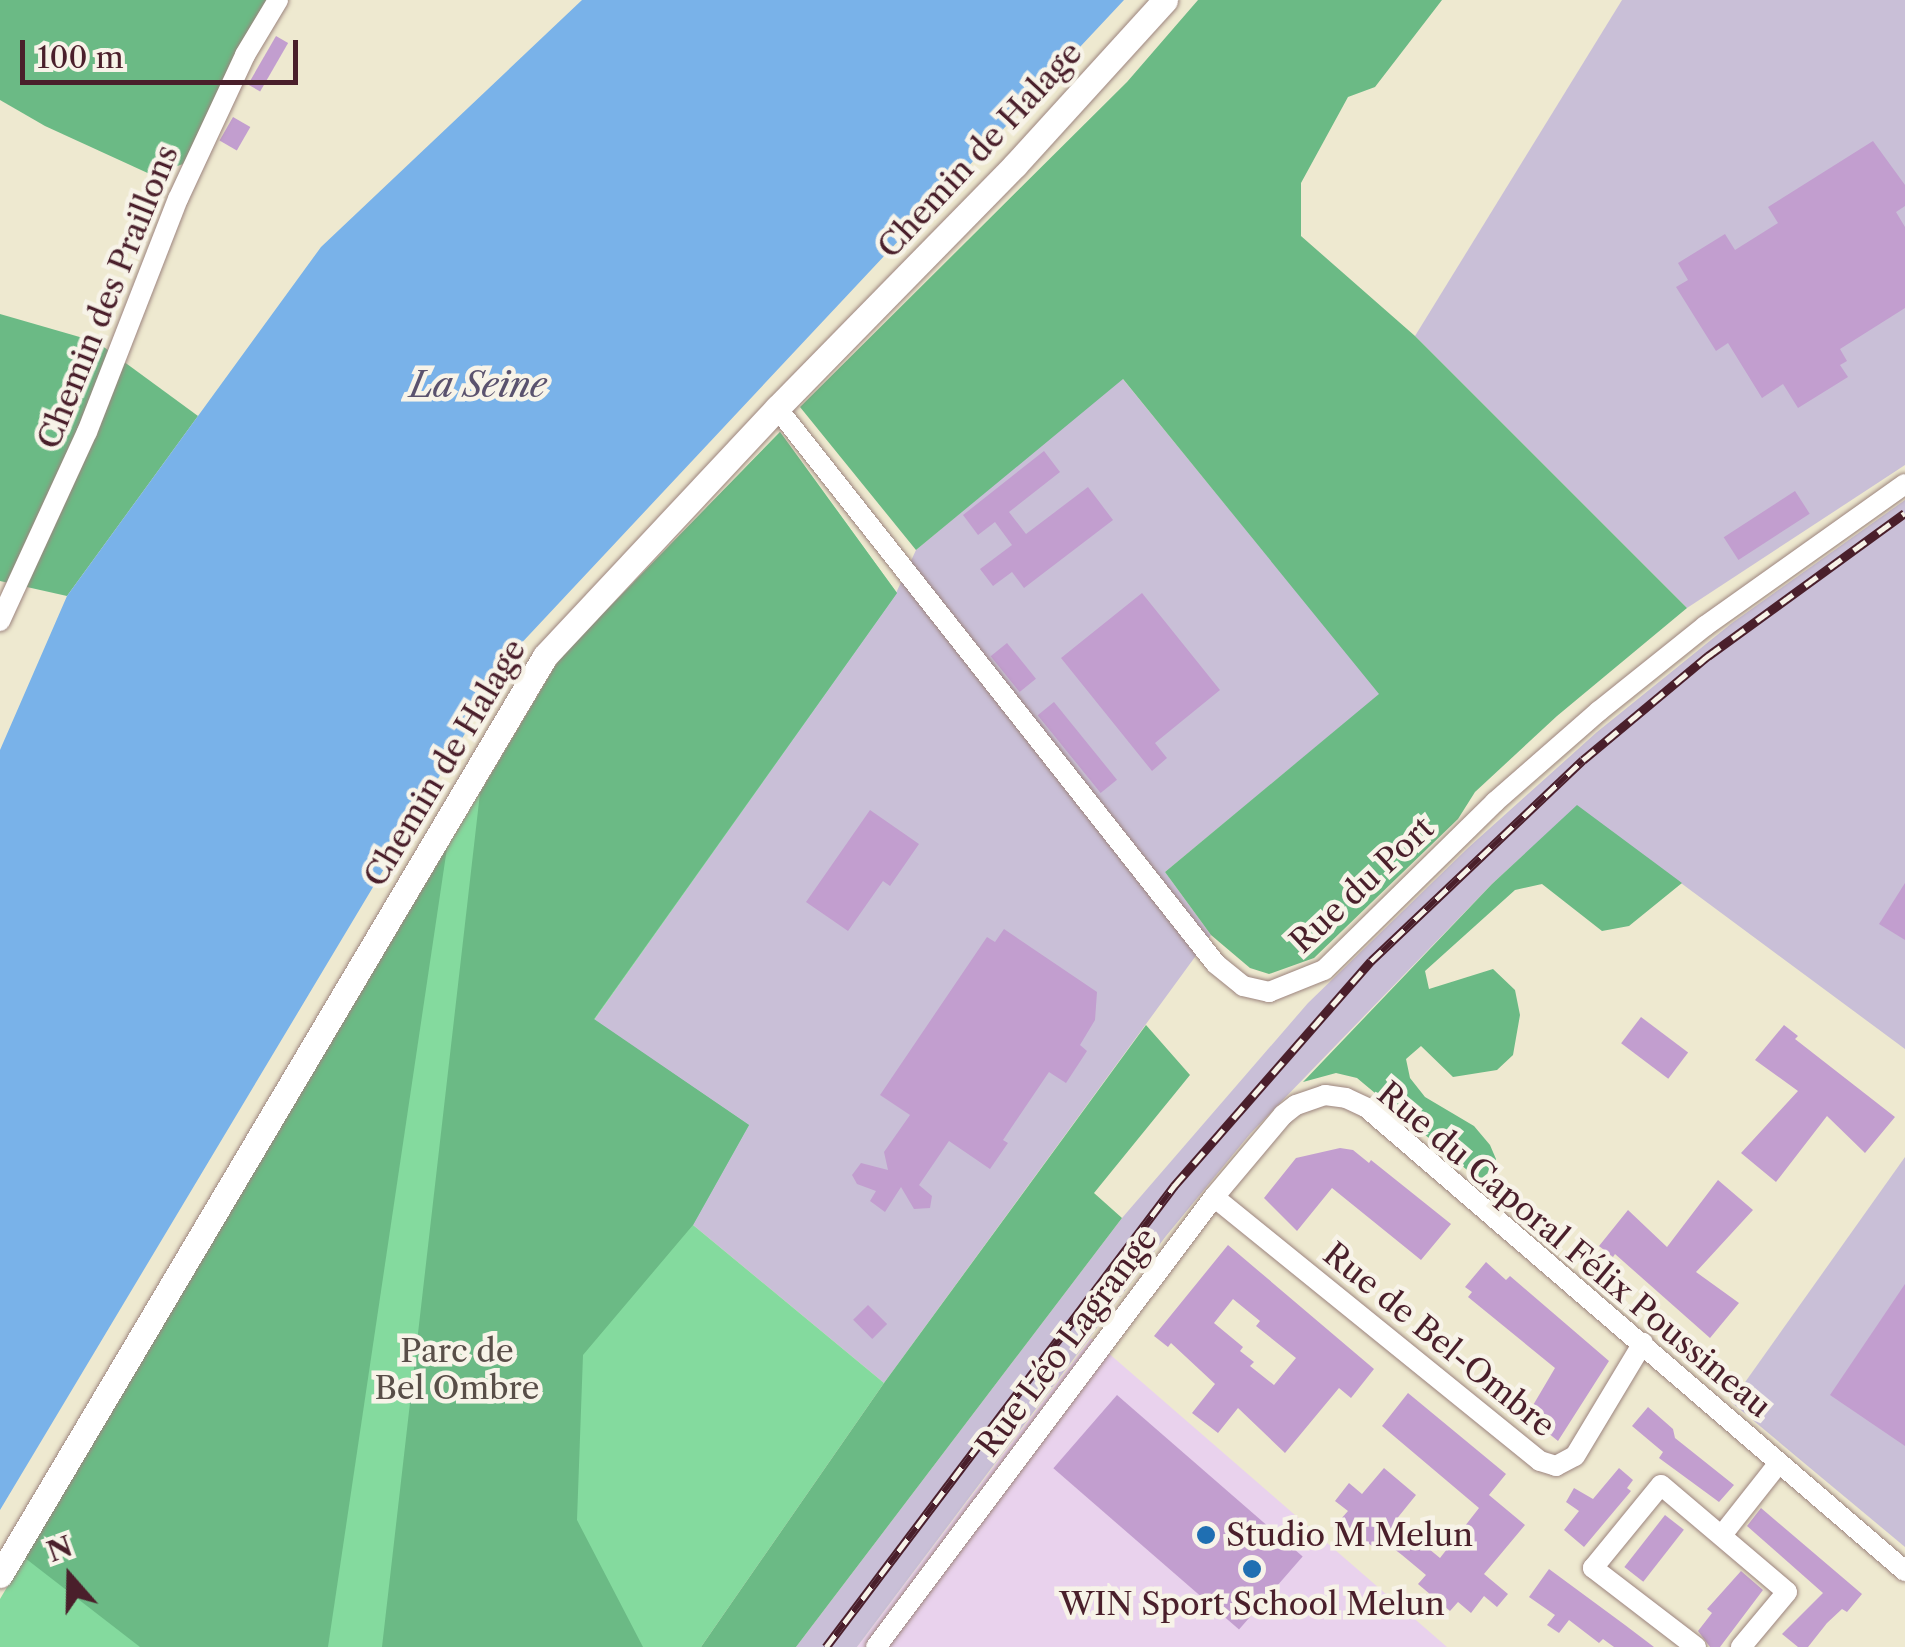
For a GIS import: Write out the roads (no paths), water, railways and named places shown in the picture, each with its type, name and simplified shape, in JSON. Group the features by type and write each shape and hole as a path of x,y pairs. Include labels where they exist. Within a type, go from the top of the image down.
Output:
{"street":[{"name":"Chemin des Praillons","path":"0,621 87,432 178,199 245,55 278,0"},
{"name":"Chemin de Halage","path":"0,1576 545,656 777,408 1015,165 1165,0"},
{"name":"Rue du Port","path":"777,408 1216,964 1243,986 1269,992 1324,970 1494,802 1598,712 1705,626 1905,484"},
{"name":"Rue Léo Lagrange","path":"876,1647 1214,1197 1283,1116 1296,1105 1325,1096"},
{"name":"Rue du Caporal Félix Poussineau","path":"1325,1096 1346,1098 1367,1108 1905,1571"},
{"name":"Rue de Bel-Ombre","path":"1214,1197 1540,1461 1556,1466 1576,1456 1642,1343"},
{"path":"1722,1535 1778,1464"},
{"path":"1696,1647 1593,1568 1661,1485 1787,1592 1741,1647"}],"water":[{"name":"La Seine","path":"582,0 1124,0 515,650 0,1510 0,750 67,596 321,247"}],"railway":[{"path":"826,1647 1174,1186 1371,961 1583,760 1708,656 1905,513"}],"place":[{"name":"Studio M Melun","path":"1206,1535"},
{"name":"WIN Sport School Melun","path":"1252,1569"}],"park label":[{"name":"Parc de Bel Ombre","path":"457,1370"}]}
